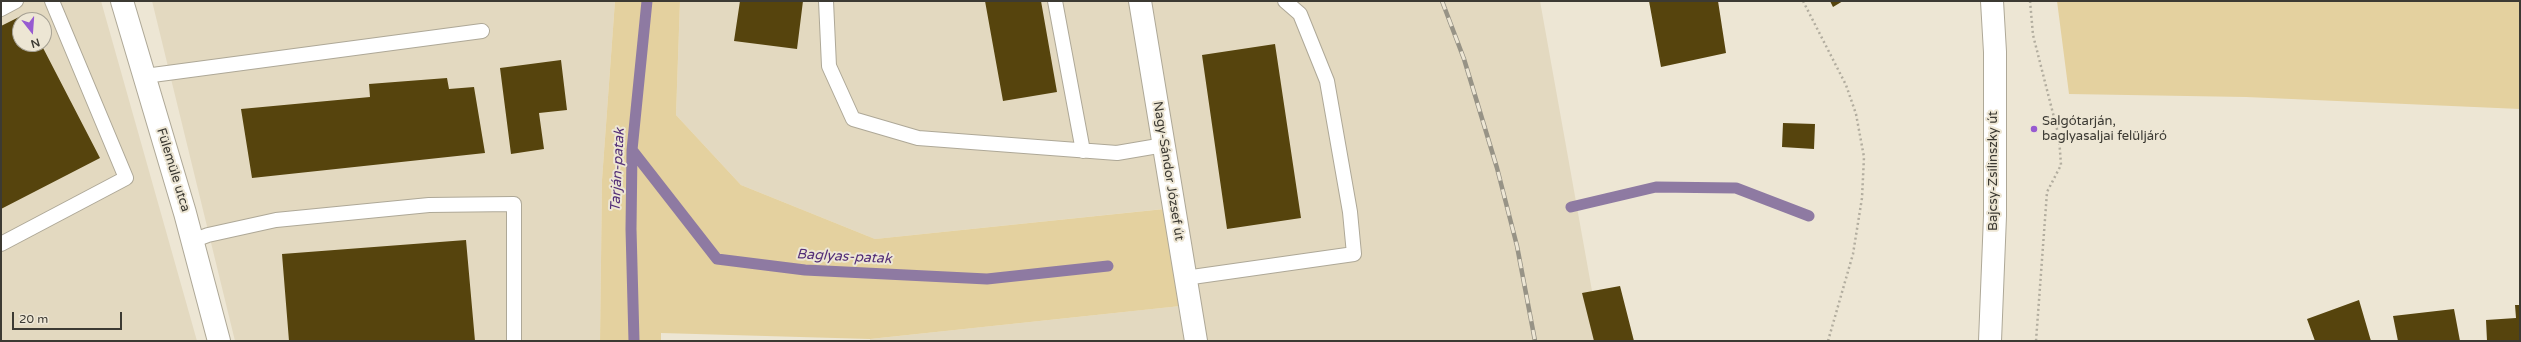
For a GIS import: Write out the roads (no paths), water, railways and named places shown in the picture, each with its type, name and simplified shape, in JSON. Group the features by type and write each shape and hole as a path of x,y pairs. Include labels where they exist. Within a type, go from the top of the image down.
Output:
{"street":[{"name":"Fülemüle utca","path":"122,1 192,241 219,341"},
{"name":"Nagy-Sándor József út","path":"1140,1 1196,341"},
{"name":"Bajcsy-Zsilinszky út","path":"1990,341 1995,216 1995,52 1992,1"}],"lane":[{"path":"1,9 16,1"},
{"path":"1,244 126,178 52,1"},
{"path":"826,1 829,66 853,119 918,138 1117,153 1164,145"},
{"path":"1055,1 1083,151"},
{"path":"1185,278 1354,254 1350,212 1327,81 1300,14 1285,1"},
{"path":"144,76 482,31"},
{"path":"192,241 208,235 276,220 429,205 514,204 514,341"}],"waterway":[{"name":"Tarján-patak","path":"634,341 631,229 632,150 647,1"},
{"name":"Baglyas-patak","path":"632,150 717,259 805,270 987,279 1108,266"},
{"path":"1571,207 1656,187 1736,188 1809,216"}],"railway":[{"path":"1442,1 1464,59 1497,168 1517,246 1535,341"}],"place":[{"name":"Salgótarján, baglyasaljai felüljáró","path":"2034,129"}]}
